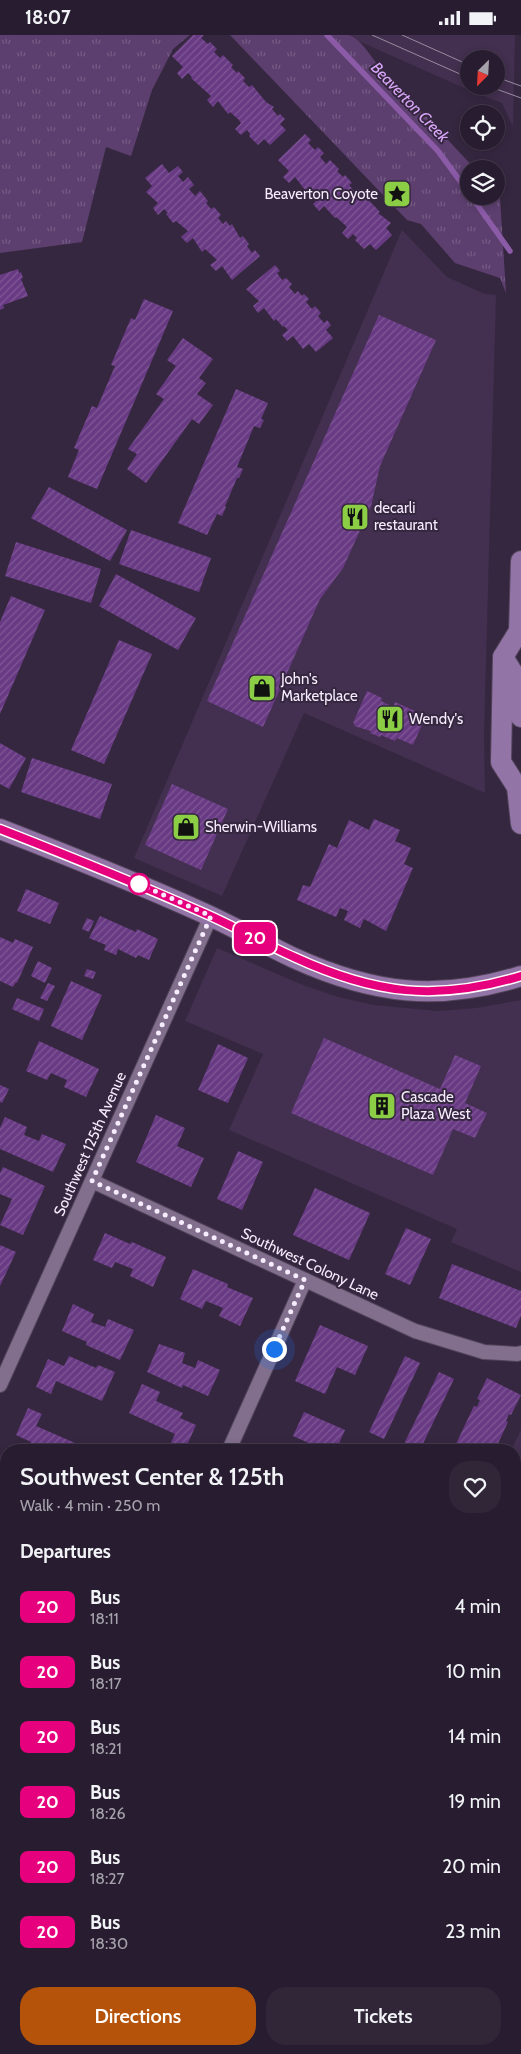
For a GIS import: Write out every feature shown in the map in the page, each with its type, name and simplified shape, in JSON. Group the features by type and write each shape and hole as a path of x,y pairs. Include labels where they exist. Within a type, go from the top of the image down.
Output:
{"street":[{"path":"521,561 520,633 503,657 501,762 519,783 521,824"},
{"path":"503,657 518,681 517,712 521,717"},
{"path":"0,829 131,880 211,916 293,957 333,974 369,985 416,991 450,991 489,986 521,976"},
{"name":"Southwest 125th Avenue","path":"0,1385 211,916"},
{"name":"Southwest Colony Lane","path":"92,1181 415,1331 484,1353 521,1353"},
{"path":"232,1444 305,1280"}],"shaded area":[{"path":"345,35 515,35 513,127 505,110 505,105 481,95 505,95 505,50 460,50 460,86"},
{"path":"402,230 447,277 485,294 496,295 484,735 485,793 304,713 222,896 134,858"},
{"path":"217,948 303,985 338,997 374,1005 438,1011 476,1008 521,1000 521,1272 451,1242 457,1229 229,1130 263,1054 185,1021"},
{"path":"521,1430 521,1444 514,1444"}],"green space":[{"path":"0,35 190,35 173,49 152,90 131,156 106,147 82,242 0,253"},
{"path":"230,35 349,35 358,41 467,160 460,160 460,205 500,205 506,293 500,278 455,263 421,224 407,220"}],"building":[{"path":"193,35 204,35 201,38 208,44 210,42 217,49 214,52 220,58 223,55 233,65 231,67 245,78 243,81 249,87 252,85 266,102 274,107 272,109 278,116 280,114 285,119 280,124 286,130 270,145 264,139 258,145 249,136 250,134 247,130 241,135 235,129 241,123 238,119 230,112 228,114 218,101 213,107 207,100 211,96 188,73 182,79 177,73 183,67 172,56"},
{"path":"305,134 311,140 308,143 315,150 318,147 324,153 320,157 326,164 330,160 339,169 337,171 343,177 345,175 352,183 349,185 355,192 358,189 380,212 378,213 391,223 386,228 392,235 376,250 370,244 364,249 355,240 357,238 353,234 348,239 342,233 347,227 324,206 319,211 313,204 317,200 305,190 295,177 289,183 283,177 289,171 278,160"},
{"path":"162,164 169,173 178,166 183,172 178,176 183,182 188,177 194,185 189,189 195,196 200,191 208,201 206,203 211,209 214,207 221,215 218,218 223,224 226,221 230,226 232,224 240,238 243,236 249,244 247,246 252,253 255,250 260,256 232,280 222,266 216,271 210,265 217,260 205,249 202,252 193,238 187,243 181,237 188,231 176,221 173,223 164,209 158,215 153,208 158,203 146,192 152,186 145,178"},
{"path":"275,265 280,271 277,273 282,280 286,278 292,284 289,287 295,294 298,291 302,296 304,294 309,299 306,302 312,309 315,306 321,313 318,316 324,323 327,320 331,325 326,330 333,338 316,352 309,344 303,349 293,336 287,341 282,335 288,330 276,319 274,321 264,308 258,313 253,306 259,301 246,289"},
{"path":"18,269 19,273 21,272 23,278 21,279 28,296 3,305 4,308 0,310 0,275"},
{"path":"144,299 173,311 97,489 68,477 79,450 74,448 92,406 97,408 115,366 111,365 131,318 135,320"},
{"path":"379,315 436,340 380,466 371,506 343,568 320,599 263,727 207,701"},
{"path":"183,338 213,359 199,378 206,383 197,394 213,405 199,424 192,419 146,483 127,469 137,454 128,449 164,399 156,394 176,366 167,360"},
{"path":"236,389 268,403 261,419 264,420 260,428 254,426 237,467 243,469 239,478 237,478 222,516 217,514 207,535 178,523"},
{"path":"49,487 127,530 110,561 31,518"},
{"path":"131,530 211,558 199,592 119,564"},
{"path":"16,542 101,569 91,603 5,576"},
{"path":"116,574 196,618 178,650 99,606"},
{"path":"11,596 45,610 0,714 0,622"},
{"path":"119,640 152,654 104,764 71,750"},
{"name":"Wendy's","path":"367,691 382,698 381,701 393,707 395,702 426,716 413,745 397,738 395,741 381,735 380,737 370,733 371,731 354,726 355,724 353,723"},
{"path":"0,743 26,758 9,789 0,784"},
{"path":"32,758 112,784 100,819 21,792"},
{"name":"Sherwin-Williams","path":"172,784 228,809 201,870 145,845"},
{"path":"374,819 400,830 395,841 411,848 404,864 413,868 386,931 364,919 360,928 344,920 348,911 340,908 336,917 297,900 303,885 310,887 329,844 337,848 349,820 369,830"},
{"path":"26,889 59,903 50,924 17,911"},
{"path":"100,916 136,932 137,929 158,939 149,960 138,955 136,958 118,949 116,955 104,950 106,945 89,938"},
{"path":"87,918 94,921 89,932 82,929"},
{"path":"0,937 13,943 15,939 33,947 17,983 13,987 0,981"},
{"path":"38,961 52,968 45,983 31,976"},
{"path":"87,969 96,972 93,979 84,976"},
{"path":"71,981 102,995 82,1040 51,1026"},
{"path":"48,983 55,986 47,1001 40,998"},
{"path":"17,998 44,1009 39,1021 12,1009"},
{"name":"Cascade Plaza West","path":"324,1038 440,1089 455,1055 481,1066 465,1103 487,1113 475,1138 453,1129 433,1175 291,1113"},
{"path":"39,1041 99,1069 86,1097 64,1087 67,1080 51,1073 47,1080 26,1071"},
{"path":"218,1044 248,1058 228,1103 198,1090"},
{"path":"0,1085 9,1089 2,1103 0,1102"},
{"path":"156,1115 185,1128 177,1146 204,1158 191,1187 136,1162"},
{"path":"5,1117 27,1127 24,1135 39,1141 42,1134 66,1144 53,1172 0,1149 0,1128"},
{"path":"238,1151 263,1162 242,1210 217,1199"},
{"path":"3,1167 45,1186 23,1235 0,1225 12,1199 0,1194 0,1173"},
{"path":"315,1188 370,1213 349,1260 293,1235"},
{"path":"406,1228 431,1239 410,1285 385,1274"},
{"path":"105,1233 130,1244 132,1242 166,1257 153,1287 130,1276 133,1269 115,1262 112,1268 93,1260"},
{"path":"0,1245 16,1252 0,1286"},
{"path":"452,1264 521,1291 521,1316 516,1328 439,1298"},
{"path":"193,1269 228,1284 227,1287 253,1298 240,1326 219,1316 223,1308 206,1301 202,1309 180,1299"},
{"path":"73,1304 94,1314 91,1322 105,1327 108,1319 134,1330 120,1360 86,1345 87,1342 62,1331"},
{"path":"320,1325 368,1346 355,1375 337,1367 325,1394 295,1381"},
{"path":"159,1344 185,1353 182,1363 195,1368 198,1360 220,1370 208,1396 183,1385 182,1388 147,1372"},
{"path":"69,1356 96,1368 98,1365 115,1372 102,1401 56,1381 51,1394 36,1387 48,1359 64,1366"},
{"path":"405,1356 420,1363 384,1439 369,1432"},
{"path":"439,1372 454,1379 423,1444 404,1444"},
{"path":"487,1378 521,1395 511,1415 509,1414 506,1421 508,1422 498,1444 456,1444 474,1406 477,1407 480,1400 477,1399"},
{"path":"142,1384 160,1392 156,1401 183,1413 180,1418 196,1425 188,1444 170,1444 175,1434 129,1413"},
{"path":"28,1408 42,1414 36,1426 77,1444 30,1444 31,1442 16,1435"},
{"path":"304,1412 345,1430 339,1444 311,1444 293,1436"}],"waterway":[{"name":"Beaverton Creek","path":"327,35 438,151 460,181"},
{"name":"Beaverton Creek","path":"477,205 510,251"}],"tram line":[{"path":"372,35 460,74"},
{"path":"402,35 460,61"},
{"path":"505,80 521,86"},
{"path":"505,92 521,98"}],"bus line":[{"name":"20","path":"0,829 131,880 211,916 293,957 326,971 369,985 392,989 435,992 489,986 521,976"}],"place":[{"name":"Beaverton Coyote","path":"397,194"},
{"name":"decarli restaurant","path":"355,517"},
{"name":"John's Marketplace","path":"262,688"},
{"name":"Wendy's","path":"390,719"},
{"name":"Sherwin-Williams","path":"186,827"},
{"name":"Cascade Plaza West","path":"382,1106"}],"route":[{"path":"139,884 211,916 92,1181 305,1280 274,1349"}]}
